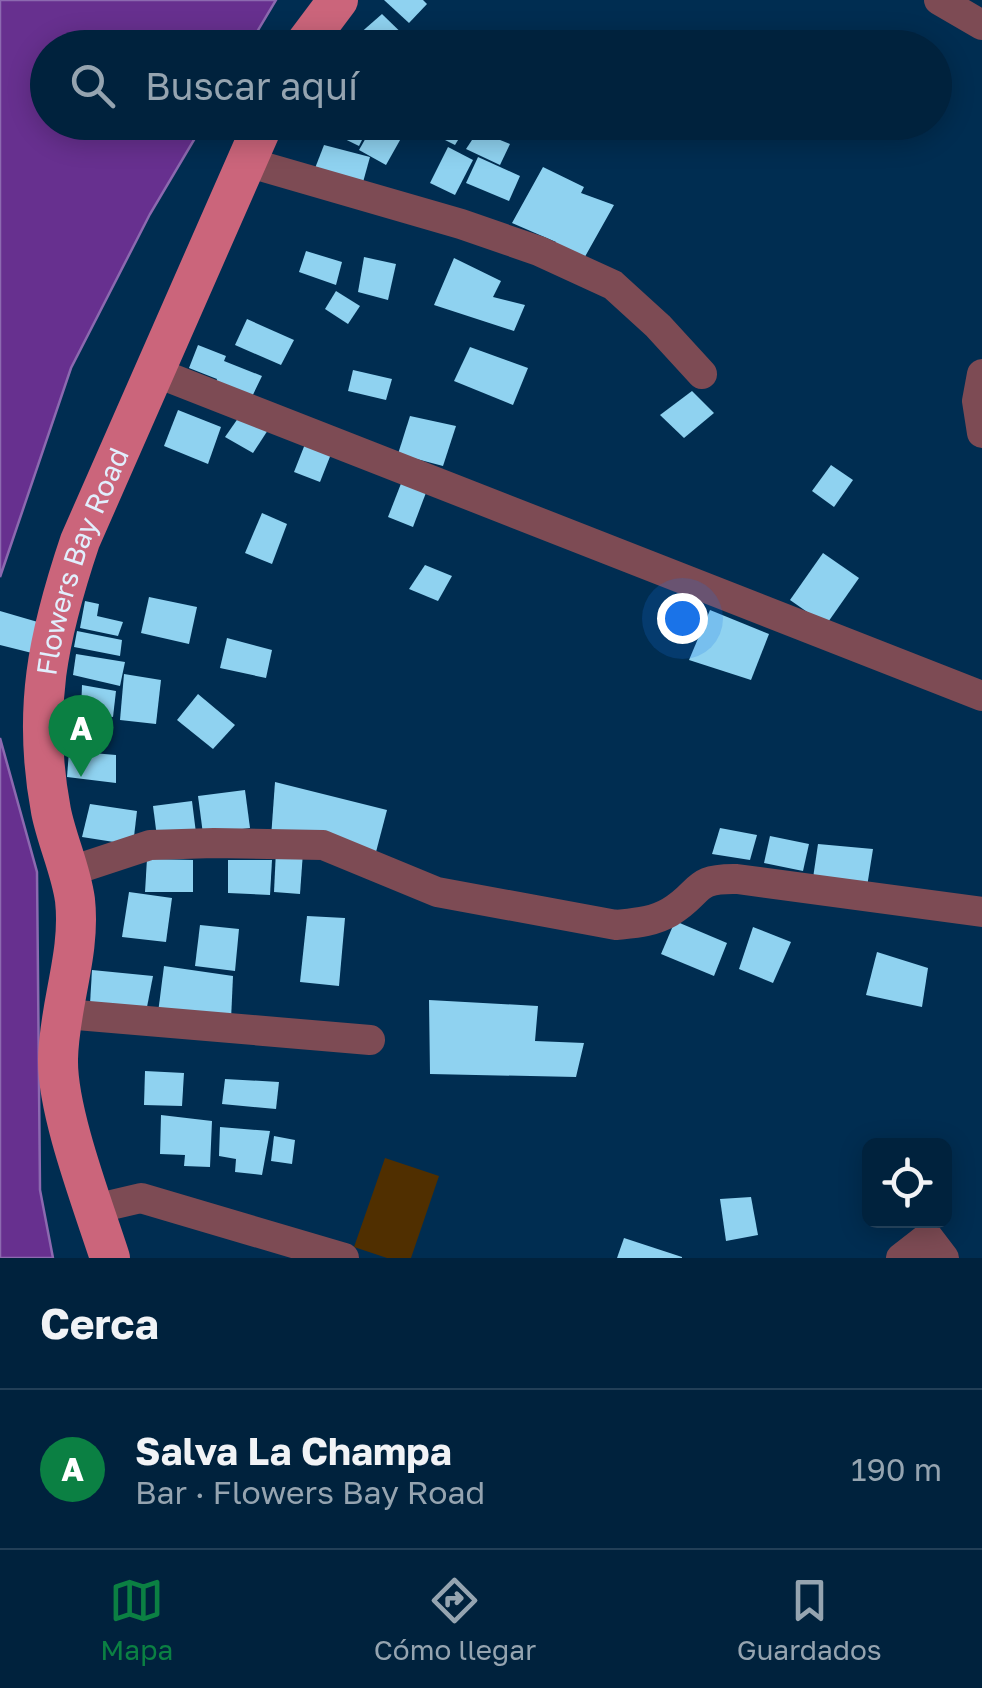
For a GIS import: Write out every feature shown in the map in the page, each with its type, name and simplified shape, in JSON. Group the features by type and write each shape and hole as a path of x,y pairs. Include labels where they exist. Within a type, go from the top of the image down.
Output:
{"main road":[{"path":"316,30 338,0"},
{"name":"Flowers Bay Road","path":"110,1258 63,1102 58,1059 76,942 74,898 51,810 42,721 44,670 80,541 256,140"}],"street":[{"path":"939,0 982,25"},
{"path":"246,162 461,224 539,251 598,278 613,286 658,326 702,374"},
{"path":"155,372 982,696"},
{"path":"982,374 977,401 982,433"},
{"path":"68,872 150,845 306,844 356,856 437,892 616,925 646,922 668,913 714,878 738,878 982,912"},
{"path":"64,1014 370,1040"},
{"path":"94,1209 141,1198 344,1258"},
{"path":"901,1258 928,1237 944,1258"}],"shaded area":[{"path":"0,0 276,0 258,30 30,30 30,140 194,140 150,214 71,368 0,577"},
{"path":"0,738 37,872 40,1190 53,1258 0,1258"},
{"path":"385,1158 439,1176 411,1258 387,1258 354,1247"}],"building":[{"path":"384,0 423,0 427,4 409,23"},
{"path":"382,14 398,30 364,30"},
{"path":"365,140 400,140 386,165 359,150"},
{"path":"472,140 510,144 500,165 466,149"},
{"path":"324,145 370,157 360,193 312,176"},
{"path":"448,147 473,160 455,195 430,183"},
{"path":"478,157 520,176 509,201 466,183"},
{"path":"543,167 584,187 581,193 614,205 582,262 552,249 556,242 512,223"},
{"path":"306,251 342,262 336,285 299,272"},
{"path":"364,257 396,264 388,300 358,292"},
{"path":"454,258 501,281 493,297 525,305 514,331 434,305"},
{"path":"336,291 360,306 348,324 325,309"},
{"path":"247,319 294,340 281,365 235,345"},
{"path":"198,345 226,356 224,361 262,376 248,405 213,392 217,379 189,368"},
{"path":"470,347 528,368 513,405 454,381"},
{"path":"353,370 392,379 386,400 348,391"},
{"path":"692,391 714,413 684,438 660,415"},
{"path":"178,410 221,427 208,464 164,446"},
{"path":"241,414 268,430 253,453 225,437"},
{"path":"410,416 456,426 443,466 398,454"},
{"path":"307,439 333,449 320,482 294,472"},
{"path":"831,465 853,480 834,507 812,491"},
{"path":"402,481 427,490 413,527 388,517"},
{"path":"262,513 287,524 272,564 245,553"},
{"path":"823,553 859,578 826,625 790,600"},
{"path":"425,565 452,576 438,601 409,589"},
{"path":"149,597 197,607 189,644 141,633"},
{"path":"85,601 99,604 97,616 123,622 118,636 80,628"},
{"path":"710,610 769,634 751,680 689,660"},
{"path":"0,611 48,625 40,655 0,645"},
{"path":"77,631 122,640 120,656 74,647"},
{"path":"227,638 272,650 266,678 220,668"},
{"path":"76,654 125,662 120,686 73,675"},
{"path":"124,674 161,680 156,724 120,720"},
{"path":"82,685 116,691 113,717 81,713"},
{"path":"198,694 235,725 213,749 177,720"},
{"path":"63,713 111,721 108,741 70,734"},
{"path":"69,751 116,755 116,783 67,777"},
{"path":"275,782 387,810 376,852 271,838"},
{"path":"245,790 250,828 203,834 198,796"},
{"path":"192,801 196,833 157,837 153,806"},
{"path":"90,804 137,811 133,845 82,837"},
{"path":"720,828 757,835 750,860 712,854"},
{"path":"770,836 809,844 803,871 764,863"},
{"path":"818,844 873,849 866,893 812,885"},
{"path":"276,850 303,852 300,894 274,892"},
{"path":"147,859 193,860 193,892 145,892"},
{"path":"228,860 272,860 270,895 228,893"},
{"path":"129,892 172,898 166,942 122,937"},
{"path":"307,916 345,918 339,986 300,982"},
{"path":"675,921 727,943 714,976 661,954"},
{"path":"200,925 239,929 235,971 195,966"},
{"path":"753,927 791,942 773,983 739,969"},
{"path":"877,952 928,968 922,1007 866,995"},
{"path":"164,966 233,976 231,1020 158,1013"},
{"path":"92,970 153,976 147,1007 90,1004"},
{"path":"429,1000 538,1006 535,1041 584,1043 576,1077 430,1074"},
{"path":"145,1071 184,1073 182,1106 144,1105"},
{"path":"225,1079 279,1082 276,1109 222,1104"},
{"path":"161,1115 212,1121 210,1167 184,1166 185,1155 160,1154"},
{"path":"220,1127 270,1131 262,1175 235,1172 236,1159 219,1156"},
{"path":"274,1136 295,1140 292,1164 271,1161"},
{"path":"751,1197 758,1235 726,1241 720,1199"},
{"path":"624,1238 682,1257 682,1258 617,1258"}],"place":[{"name":"Salva La Champa","path":"81,777"}]}
